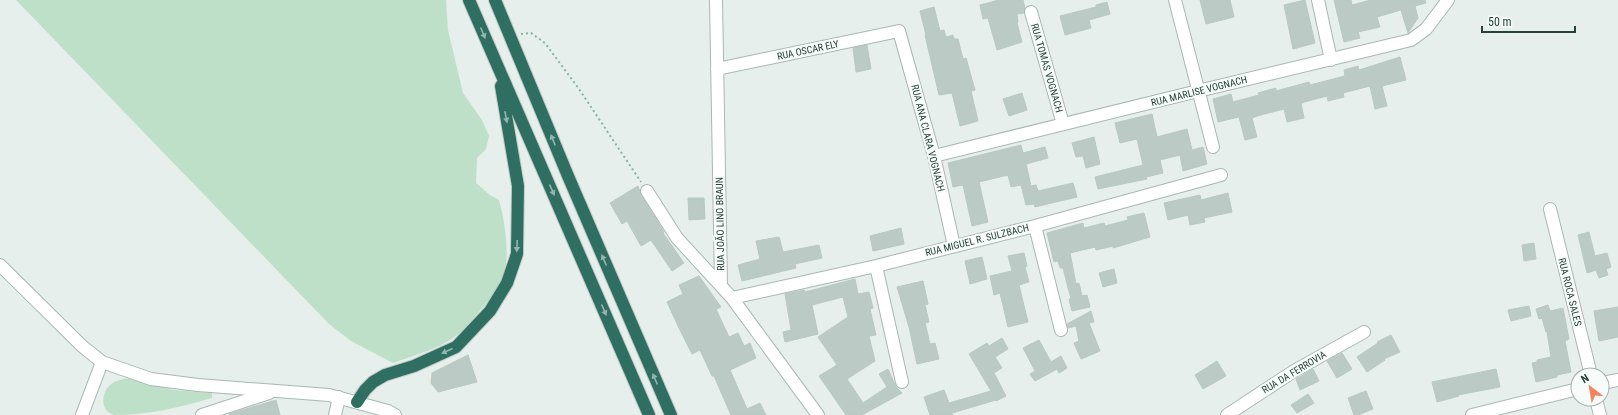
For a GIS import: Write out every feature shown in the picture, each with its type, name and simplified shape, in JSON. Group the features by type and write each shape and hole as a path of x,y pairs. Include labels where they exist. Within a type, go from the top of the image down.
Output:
{"highway":[{"path":"469,0 649,415"},
{"path":"495,0 568,176 671,415"},
{"path":"357,402 368,386 385,375 414,366 456,347 490,311 507,283 517,254 518,186 497,65"}],"street":[{"name":"RUA JOÃO LINO BRAUN","path":"716,0 721,286"},
{"path":"1175,0 1213,147"},
{"path":"1318,0 1331,60"},
{"name":"RUA MARLISE VOGNACH","path":"934,156 1411,40 1426,29 1448,0"},
{"name":"RUA TOMAS VOGNACH","path":"1031,12 1064,124"},
{"name":"RUA OSCAR ELY","path":"717,69 899,31"},
{"name":"RUA ANA CLARA VOGNACH","path":"899,31 934,156 954,246"},
{"name":"RUA MIGUEL R. SULZBACH","path":"732,298 876,266 1035,226 1221,176"},
{"path":"647,191 677,238 732,298 818,415"},
{"name":"RUA ROCA SALES","path":"1550,209 1589,367"},
{"path":"1035,226 1061,330"},
{"path":"0,265 82,346 102,362 151,379 330,395 388,411 395,415"},
{"path":"876,266 902,382"},
{"name":"RUA DA FERROVIA","path":"1227,415 1294,370 1364,332"},
{"path":"85,414 102,362"},
{"path":"202,415 274,391"},
{"path":"1472,415 1570,391"},
{"path":"335,415 339,397"}],"path":[{"path":"510,35 531,33 545,43 579,89 647,191"}],"green space":[{"path":"16,0 446,0 448,30 463,93 482,120 489,136 486,149 477,158 476,183 490,195 499,200 501,209 507,252 505,272 499,288 461,332 435,348 393,363 351,341 329,324"},
{"path":"132,378 174,390 212,393 212,398 140,414 110,414 103,403 106,390 111,384 117,381"}],"building":[{"path":"999,0 1023,0 1025,8 1024,13 1017,14 1017,23 1022,42 997,50 988,18 983,19 980,5"},
{"path":"1200,0 1230,0 1234,17 1206,24"},
{"path":"1305,0 1315,43 1293,49 1284,5"},
{"path":"1334,0 1351,0 1352,5 1371,0 1425,0 1426,3 1415,6 1418,18 1408,33 1401,10 1377,17 1380,27 1358,32 1360,38 1344,42"},
{"path":"1107,2 1110,14 1089,20 1091,28 1065,35 1060,16 1096,7 1096,5"},
{"path":"934,7 940,31 944,30 946,37 953,35 954,39 958,39 963,59 966,58 975,90 971,91 978,121 960,126 952,93 939,95 920,11"},
{"path":"867,45 871,69 856,72 853,48"},
{"path":"1400,57 1406,80 1382,86 1387,106 1375,109 1370,86 1343,93 1344,97 1328,101 1327,96 1301,103 1304,118 1287,122 1284,109 1252,118 1257,137 1245,140 1239,117 1218,122 1213,99 1231,94 1233,102 1259,95 1258,93 1276,88 1276,91 1309,82 1310,85 1345,76 1344,70 1358,66 1359,70"},
{"path":"1022,93 1027,110 1009,116 1003,99"},
{"path":"1152,114 1157,137 1187,129 1192,150 1203,147 1207,164 1183,171 1180,155 1160,160 1163,173 1146,177 1147,179 1098,189 1095,177 1143,165 1137,139 1120,143 1115,123"},
{"path":"1094,137 1100,164 1086,168 1083,156 1076,157 1072,143"},
{"path":"1021,145 1023,153 1045,147 1048,158 1026,164 1031,186 1036,185 1038,191 1073,183 1077,197 1035,207 1034,204 1026,205 1021,185 1011,187 1008,175 979,182 988,222 972,226 963,185 953,187 948,163"},
{"path":"638,186 641,195 664,232 663,233 684,263 672,271 651,240 641,246 627,221 622,224 610,203"},
{"path":"1228,193 1232,212 1204,218 1205,222 1190,225 1188,215 1168,220 1164,203 1200,195 1201,200"},
{"path":"688,198 704,198 705,219 689,220"},
{"path":"1144,213 1150,237 1113,248 1113,246 1096,250 1095,247 1070,253 1076,284 1079,283 1082,296 1087,295 1090,307 1072,311 1069,299 1071,299 1063,268 1060,268 1058,261 1054,262 1047,233 1083,223 1084,228 1104,223 1105,226 1128,220 1127,217"},
{"path":"901,228 904,244 873,251 870,236"},
{"path":"1589,232 1595,256 1607,253 1611,267 1606,269 1608,275 1599,278 1596,270 1587,273 1578,235"},
{"path":"779,237 783,252 819,245 822,258 795,264 796,268 742,281 738,265 760,259 756,241"},
{"path":"1534,243 1536,259 1524,261 1522,245"},
{"path":"1024,253 1027,266 1025,267 1029,282 1019,285 1028,322 1008,327 1000,293 994,295 990,276 1012,271 1008,256"},
{"path":"982,257 987,279 970,284 965,261"},
{"path":"1114,269 1117,283 1103,287 1099,273"},
{"path":"699,276 721,307 716,309 729,337 738,333 744,346 750,343 756,358 730,370 747,409 760,403 766,415 731,415 714,376 712,376 700,350 692,354 678,326 667,302 683,294 679,285"},
{"path":"855,279 858,294 869,292 873,308 870,309 876,335 869,336 875,361 847,379 863,403 887,387 879,374 888,369 896,387 902,393 862,415 846,415 819,376 837,365 818,337 848,317 843,297 812,305 818,334 785,342 783,332 791,330 785,294 804,290 805,292"},
{"path":"923,281 928,304 925,305 929,322 925,323 930,344 935,343 939,359 917,364 909,327 897,287"},
{"path":"1548,305 1550,311 1563,308 1569,339 1565,341 1570,367 1570,372 1536,382 1532,363 1537,362 1537,360 1551,357 1547,332 1542,318 1539,319 1536,309"},
{"path":"1529,306 1531,316 1511,321 1508,310"},
{"path":"1618,307 1618,337 1599,341 1594,311"},
{"path":"1091,311 1094,322 1089,323 1100,351 1081,359 1074,343 1079,341 1076,326 1068,328 1067,324"},
{"path":"1391,335 1400,352 1384,359 1385,360 1367,372 1357,357 1378,343 1377,342"},
{"path":"1002,338 1008,349 995,357 1002,368 994,373 1006,396 996,401 952,413 953,415 930,415 924,397 944,390 949,403 991,391 969,354 987,343 989,346"},
{"path":"1039,340 1051,362 1061,356 1067,368 1059,373 1057,369 1035,381 1030,374 1035,371 1023,348"},
{"path":"1342,353 1352,369 1337,378 1327,361"},
{"path":"468,355 477,382 438,392 431,383 432,373"},
{"path":"1217,361 1226,376 1203,389 1195,375"},
{"path":"1313,369 1319,381 1300,390 1296,379"},
{"path":"1496,369 1500,387 1458,395 1459,396 1437,402 1432,382"},
{"path":"1366,391 1373,409 1358,415 1354,415 1348,398"},
{"path":"1308,394 1314,403 1297,413 1291,405"},
{"path":"276,400 280,415 229,415 229,414"}]}
